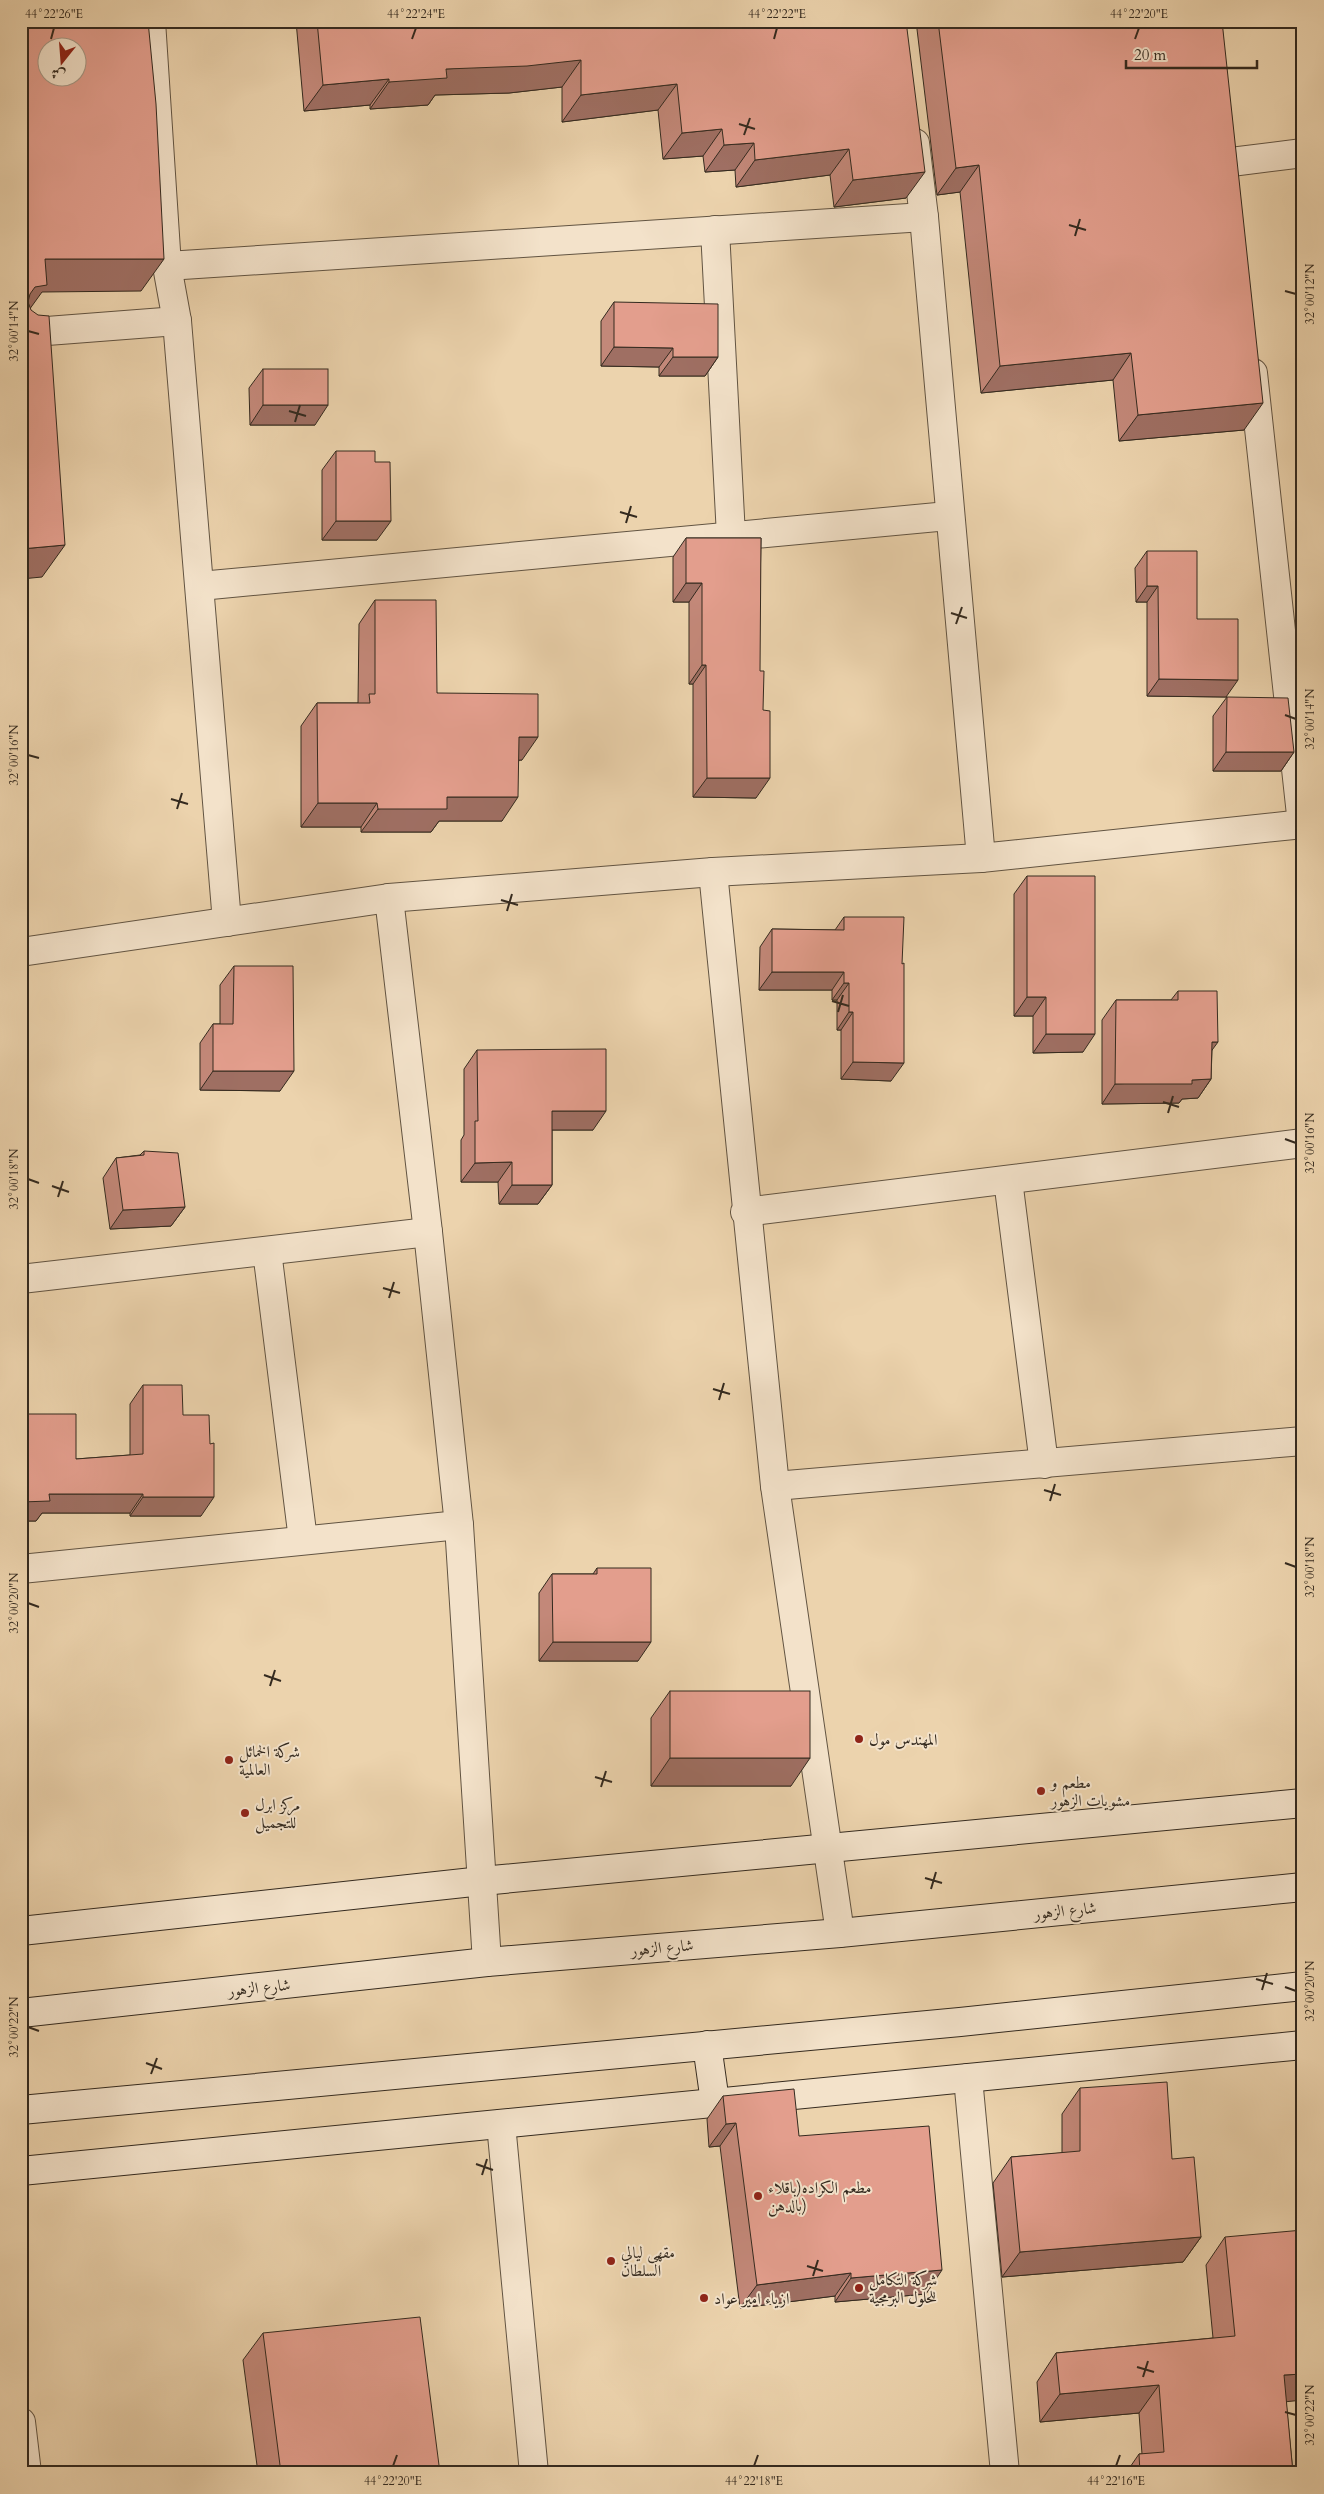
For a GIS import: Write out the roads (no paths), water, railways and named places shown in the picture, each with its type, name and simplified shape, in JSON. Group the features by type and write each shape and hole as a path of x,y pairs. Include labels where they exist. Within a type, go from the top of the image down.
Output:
{"street":[{"path":"151,21 167,266 177,321 227,922"},
{"path":"912,119 924,217 948,516 981,858"},
{"path":"1228,134 1234,191"},
{"path":"1230,162 1303,153"},
{"path":"167,266 924,217"},
{"path":"715,230 731,536"},
{"path":"21,333 177,321"},
{"path":"21,952 389,898 713,872 981,858 1302,824 1251,350"},
{"path":"200,586 948,516"},
{"path":"713,872 745,1212 775,1486 840,1933"},
{"path":"389,898 428,1232 459,1525 487,1962"},
{"path":"745,1212 1303,1143"},
{"path":"1008,1180 1044,1464"},
{"path":"21,1279 428,1232"},
{"path":"267,1251 303,1540"},
{"path":"775,1486 1303,1442"},
{"path":"21,1568 459,1525"},
{"path":"21,1931 482,1881 1303,1803"},
{"name":"شارع الزهور","path":"21,2013 487,1962 840,1933 1303,1887"},
{"path":"21,2110 960,2022 1303,1986"},
{"path":"21,2171 1303,2045"},
{"path":"707,2046 715,2102"},
{"path":"968,2078 1005,2473"},
{"path":"500,2124 534,2473"},
{"path":"21,2422 27,2473"}],"place":[{"name":"المهندس مول","path":"859,1739"},
{"name":"شركة الخمائل العالمية","path":"229,1760"},
{"name":"مطعم و مشويات الزهور","path":"1041,1791"},
{"name":"مركز ابرل للتجميل","path":"245,1813"},
{"name":"مطعم الكراده(باقلاء بالدهن)","path":"758,2196"},
{"name":"مقهى ليالي السلطان","path":"611,2261"},
{"name":"شركة التكامل للحلول البرمجية","path":"859,2288"},
{"name":"ازياء امير عواد","path":"704,2298"}]}
